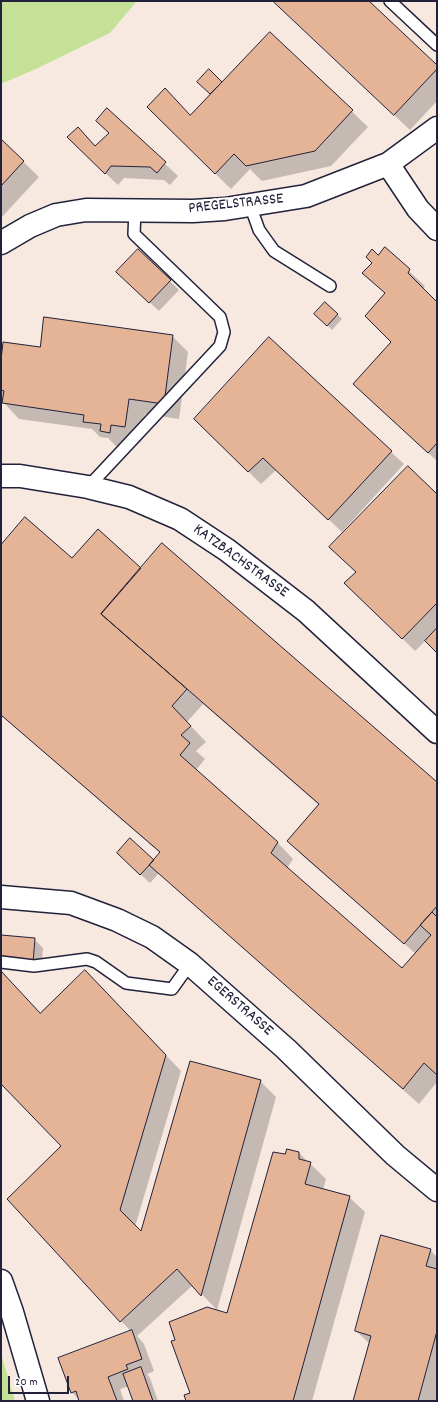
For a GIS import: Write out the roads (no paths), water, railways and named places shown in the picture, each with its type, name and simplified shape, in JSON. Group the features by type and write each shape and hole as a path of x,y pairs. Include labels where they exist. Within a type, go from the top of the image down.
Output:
{"street":[{"name":"PREGELSTRASSE","path":"1,243 30,226 56,215 86,210 193,211 225,209 306,196 388,164 437,128"},
{"path":"388,164 418,209 437,229"},
{"name":"KATZBACHSTRASSE","path":"1,476 20,476 88,487 129,497 180,519 227,550 306,610 437,732"},
{"name":"EGERSTRASSE","path":"1,898 71,903 117,920 152,937 190,964 286,1049 395,1155 437,1190"},
{"path":"1,1281 12,1312 38,1401"}],"lane":[{"path":"390,1 437,44"},
{"path":"250,205 259,230 274,251 330,286"},
{"path":"88,487 220,346 224,332 220,317 134,234 135,210"},
{"path":"1,962 34,966 87,959 96,962 126,983 172,989 190,964"}]}
